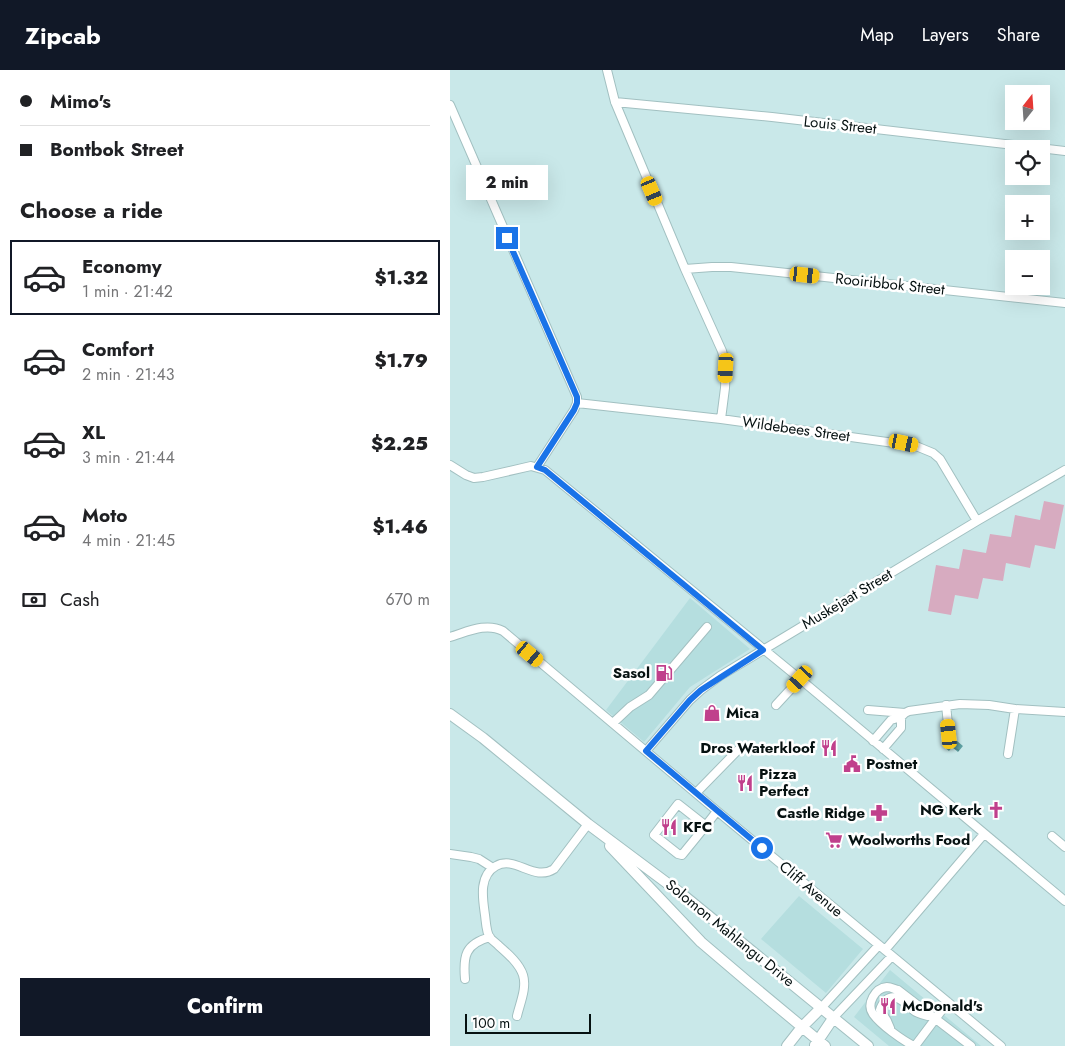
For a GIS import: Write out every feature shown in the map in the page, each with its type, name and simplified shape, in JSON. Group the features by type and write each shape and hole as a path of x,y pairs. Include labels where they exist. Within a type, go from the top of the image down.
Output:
{"main road":[{"name":"Solomon Mahlangu Drive","path":"450,714 483,738 588,824 683,895 868,1046"},
{"name":"Solomon Mahlangu Drive","path":"588,824 702,942 802,1027 819,1044"},
{"path":"787,1046 802,1027 822,1007"},
{"path":"819,1044 834,1017"}],"street":[{"path":"607,70 615,102 685,269 722,351 726,368 721,419"},
{"name":"Louis Street","path":"615,102 782,118 1065,151"},
{"path":"450,105 577,397 574,410 537,467"},
{"name":"Rooiribbok Street","path":"685,269 712,266 731,267 1065,303"},
{"name":"Wildebees Street","path":"577,403 721,419 904,443 924,448 940,459 977,521"},
{"path":"450,465 474,478 531,466 545,470 800,679 1065,901"},
{"name":"Muskejaat Street","path":"646,751 701,690 763,650 1065,470"},
{"name":"Cliff Avenue","path":"450,637 477,628 492,627 503,632 1002,1046"},
{"path":"613,723 630,707 649,695 707,627"},
{"path":"776,705 800,679"},
{"path":"873,741 891,720 913,710 946,705 974,704 1065,712"},
{"path":"946,705 949,734"},
{"path":"1008,754 1015,709"},
{"path":"868,710 903,715"},
{"path":"883,750 901,728 903,715"},
{"path":"696,793 738,750"},
{"path":"706,826 678,804 654,835 678,854 682,855 706,826 717,811"},
{"path":"517,1016 523,995 523,975 517,965 490,937 486,925 482,897 485,879 493,868 508,864 538,873 554,870 588,824"},
{"path":"822,1007 882,947 984,834"},
{"path":"1052,836 1065,847"},
{"path":"450,854 479,859 493,868"},
{"path":"465,979 466,954 472,945 490,937"},
{"path":"834,1017 892,956"},
{"path":"948,1002 935,1018 914,1046 903,1040 873,1014 870,1005 875,994 883,988 892,987 898,990 935,1018 971,1046"},
{"path":"891,1030 880,1008 891,997 900,999 917,1012 935,1018"}],"shaded area":[{"path":"1044,501 1064,505 1055,549 1035,545 1030,568 1006,563 1003,581 983,578 978,599 955,595 951,615 928,611 936,565 959,569 963,549 986,553 990,534 1011,537 1015,515 1040,520"},
{"path":"690,598 750,649 690,687 644,742 606,710"},
{"path":"799,896 863,949 826,993 761,939"},
{"path":"890,970 981,1046 889,1046 854,1017"}],"water":[{"path":"951,736 963,746 958,752 952,747 949,751 943,746"}],"place":[{"name":"Sasol","path":"664,673"},
{"name":"Mica","path":"712,713"},
{"name":"Dros Waterkloof","path":"829,748"},
{"name":"Postnet","path":"852,764"},
{"name":"Pizza Perfect","path":"745,783"},
{"name":"NG Kerk","path":"996,810"},
{"name":"Castle Ridge","path":"879,813"},
{"name":"KFC","path":"669,827"},
{"name":"Woolworths Food","path":"834,840"},
{"name":"McDonald's","path":"888,1006"}],"route":[{"path":"507,238 577,397 574,410 537,467 545,470 763,650 701,690 646,751 762,848"}]}
